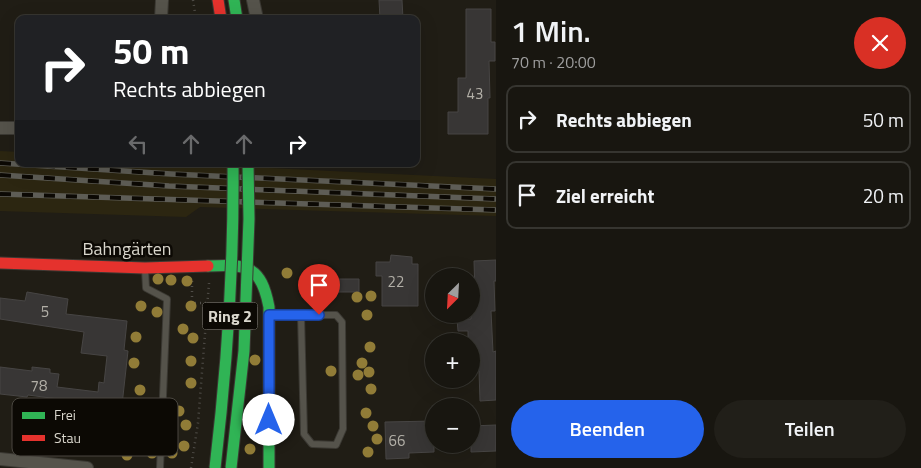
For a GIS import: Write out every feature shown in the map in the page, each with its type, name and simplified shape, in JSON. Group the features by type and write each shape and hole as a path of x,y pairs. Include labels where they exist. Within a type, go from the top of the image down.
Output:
{"main road":[{"path":"218,0 220,15"},
{"path":"234,0 236,15"},
{"name":"Ring 2","path":"215,468 228,350 234,217 233,167"},
{"name":"Ring 2","path":"231,468 244,351 249,219 248,167"},
{"name":"Bahngärten","path":"0,263 145,268 241,266 254,271 261,277 266,288 269,315"},
{"path":"269,315 269,468"}],"street":[{"path":"161,15 162,0"},
{"path":"253,0 256,15"},
{"path":"0,128 15,128"},
{"path":"0,459 87,468"}],"lane":[{"path":"145,268 146,288 167,300 163,398"},
{"path":"269,315 301,315 336,315 342,322 343,429 336,444 312,444 304,434 301,315"}],"path":[{"path":"193,0 195,15"},
{"path":"191,468 198,423 209,283"},
{"path":"192,284 192,303 208,303"}],"shaded area":[{"path":"0,151 15,152 15,167 250,167 496,179 496,216 200,207 186,217 0,211"}],"building":[{"path":"379,0 402,0 403,15 380,15"},
{"path":"466,9 491,9 491,42 495,42 495,61 489,61 490,98 488,98 488,134 448,134 448,112 458,112 458,78 466,78"},
{"path":"391,255 412,257 412,264 418,264 418,306 382,306 382,276 376,276 376,262 390,262"},
{"path":"496,260 496,281 494,281 495,311 491,311 493,352 496,351 496,400 480,401 480,333 458,331 457,323 480,323 480,268 474,268 474,261"},
{"path":"330,279 359,279 359,292 330,292"},
{"path":"27,292 68,299 66,314 127,321 124,350 128,351 123,398 51,398 0,394 0,367 32,371 32,367 50,369 50,373 59,374 57,387 98,392 99,382 104,383 107,356 81,353 84,332 0,319 0,298 25,301"},
{"path":"425,421 425,452 409,453 409,458 386,459 385,422"},
{"path":"496,425 496,451 480,452 480,426"}],"railway":[{"path":"0,163 15,164"},
{"path":"62,167 496,189"},
{"path":"0,175 169,186 496,199"},
{"path":"0,194 496,210"}],"traffic: fast":[{"path":"234,0 236,15"},
{"path":"215,468 229,316 233,167"},
{"path":"231,468 244,351 249,219 248,167"},
{"path":"208,266 233,266 250,270 262,283 266,293 269,307 269,468"}],"traffic: jam":[{"path":"218,0 220,15"},
{"path":"0,263 145,268 208,266"}],"route":[{"path":"269,420 269,315 319,315"}]}
